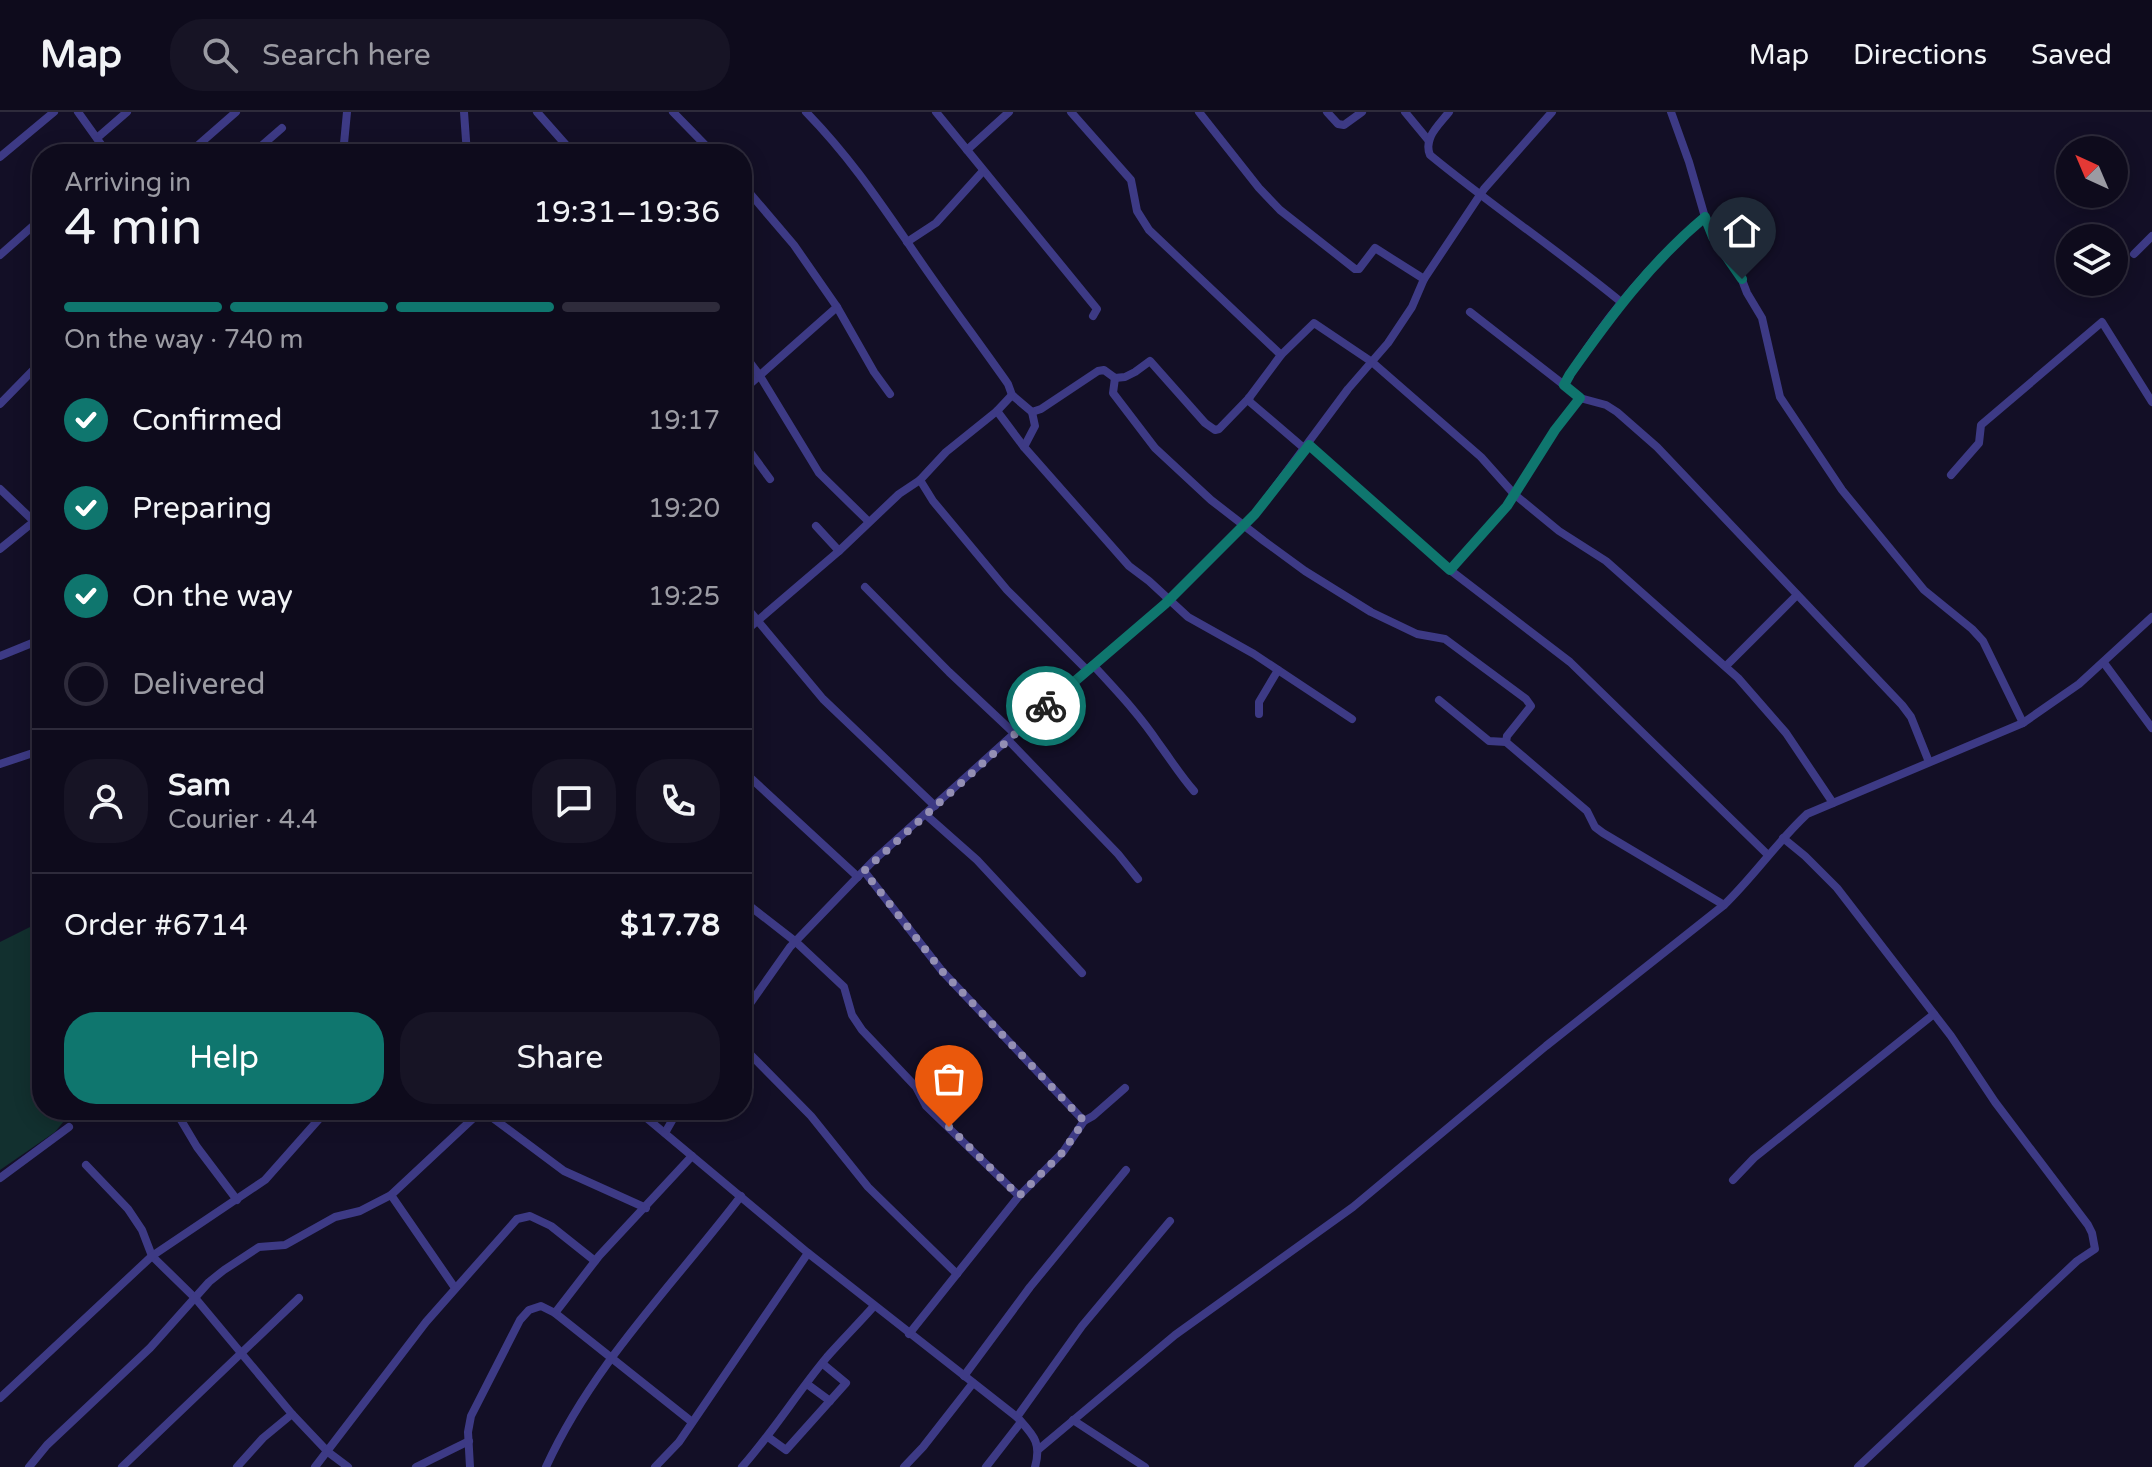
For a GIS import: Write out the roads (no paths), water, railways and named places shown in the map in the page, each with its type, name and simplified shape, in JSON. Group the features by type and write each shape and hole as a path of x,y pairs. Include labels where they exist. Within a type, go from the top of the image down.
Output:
{"street":[{"path":"0,157 54,112"},
{"path":"78,112 101,144"},
{"path":"97,138 127,112"},
{"path":"199,144 236,112"},
{"path":"344,144 347,112"},
{"path":"466,144 464,114 474,112"},
{"path":"537,112 565,144"},
{"path":"673,112 704,144"},
{"path":"806,112 841,148 1008,384 1012,395 1032,412 1035,426 1024,447"},
{"path":"936,112 1097,309 1093,316"},
{"path":"967,150 1009,112"},
{"path":"1071,112 1131,180 1137,211 1149,230 1281,355"},
{"path":"1199,112 1280,210 1355,269 1359,269 1375,248 1424,279"},
{"path":"1327,112 1338,124 1344,125 1362,112"},
{"path":"1405,112 1429,141 1430,155 1621,302"},
{"path":"1429,141 1449,112"},
{"path":"752,1001 796,942 861,874 1011,737 1168,601 1244,525 1388,343 1412,307 1424,279 1479,195 1552,112"},
{"path":"1671,112 1713,237 1739,272 1762,318 1777,390 1783,403 1842,490 1924,590 1983,641 2023,723"},
{"path":"264,144 282,128"},
{"path":"907,242 936,223 983,171"},
{"path":"752,196 794,245 837,307 890,394"},
{"path":"1564,385 1621,302 1668,250 1705,217"},
{"path":"0,255 32,227"},
{"path":"2134,254 2152,236"},
{"path":"752,383 837,307"},
{"path":"1470,312 1580,398 1606,405 1642,433 1902,705 1911,717 1929,762"},
{"path":"1951,475 1979,443 1981,425 2102,322 2152,402"},
{"path":"1032,412 1098,371 1104,370 1115,378 1125,377 1150,361 1205,423 1215,430 1219,429 1249,398 1281,355 1314,323 1372,362 1481,457 1514,494 1559,531 1606,561 1726,666 1786,733 1833,803"},
{"path":"752,365 819,473 868,521"},
{"path":"0,404 32,371"},
{"path":"1115,378 1113,393 1155,448 1211,500 1305,571 1352,601 1417,634 1445,639 1526,699 1531,706 1507,736 1506,742"},
{"path":"752,625 839,551 868,521 920,480 946,452 1012,395"},
{"path":"1249,398 1450,570 1570,662 1768,855"},
{"path":"1450,570 1507,506 1555,430 1580,398"},
{"path":"997,411 1102,538 1168,601 1188,617 1278,670 1352,719"},
{"path":"752,455 770,479"},
{"path":"920,480 933,501 1007,590 1131,707 1194,791"},
{"path":"0,489 32,515"},
{"path":"816,526 839,551"},
{"path":"0,549 32,527"},
{"path":"865,587 1011,737 1138,879"},
{"path":"1726,666 1797,595"},
{"path":"752,614 823,699 935,806"},
{"path":"1039,1449 1175,1335 1353,1207 1546,1046 1724,905 1807,814 2023,723 2104,663 2152,617"},
{"path":"0,656 32,643"},
{"path":"2104,663 2152,728"},
{"path":"1259,714 1259,702 1278,670"},
{"path":"1439,700 1489,741 1506,742 1587,811 1595,827 1603,833 1724,905"},
{"path":"0,764 32,753"},
{"path":"752,779 861,874 942,971 1084,1121"},
{"path":"925,814 977,860 1082,973"},
{"path":"1783,838 1837,888 1934,1014 1995,1102 2088,1225 2095,1249 2077,1261 1858,1467"},
{"path":"752,908 796,942 844,987 852,1015 862,1030 896,1063 916,1087 926,1106 1019,1196"},
{"path":"1733,1180 1754,1158 1934,1014"},
{"path":"752,1056 811,1116 868,1187 957,1274"},
{"path":"909,1334 1019,1196 1063,1152 1084,1121 1125,1088"},
{"path":"181,1120 237,1200"},
{"path":"0,1398 152,1256 265,1180 318,1120"},
{"path":"29,1467 47,1445 97,1400 216,1276 259,1247 285,1245 335,1217 360,1211 391,1195 471,1120"},
{"path":"495,1120 564,1171 646,1208"},
{"path":"649,1120 808,1253 1019,1420 1033,1433 1039,1449 1035,1467"},
{"path":"665,1133 672,1120"},
{"path":"0,1178 69,1127"},
{"path":"555,1313 595,1261 692,1156"},
{"path":"86,1165 128,1209 142,1230 152,1256 196,1299 292,1414 328,1452 348,1467"},
{"path":"964,1376 1030,1287 1126,1170"},
{"path":"391,1195 455,1288"},
{"path":"546,1467 569,1420 611,1358 741,1196"},
{"path":"315,1467 384,1375 455,1288 517,1219 530,1216 551,1226 595,1261"},
{"path":"986,1467 1082,1326 1170,1221"},
{"path":"655,1467 679,1442 808,1253"},
{"path":"122,1467 299,1298"},
{"path":"470,1467 471,1416 520,1320 529,1310 541,1306 555,1313 692,1422"},
{"path":"742,1467 823,1364 874,1306"},
{"path":"768,1437 786,1450 846,1383 823,1364"},
{"path":"904,1467 973,1383"},
{"path":"807,1384 830,1401"},
{"path":"237,1467 263,1438 292,1414"},
{"path":"1073,1420 1145,1467"},
{"path":"416,1467 469,1441"}]}
